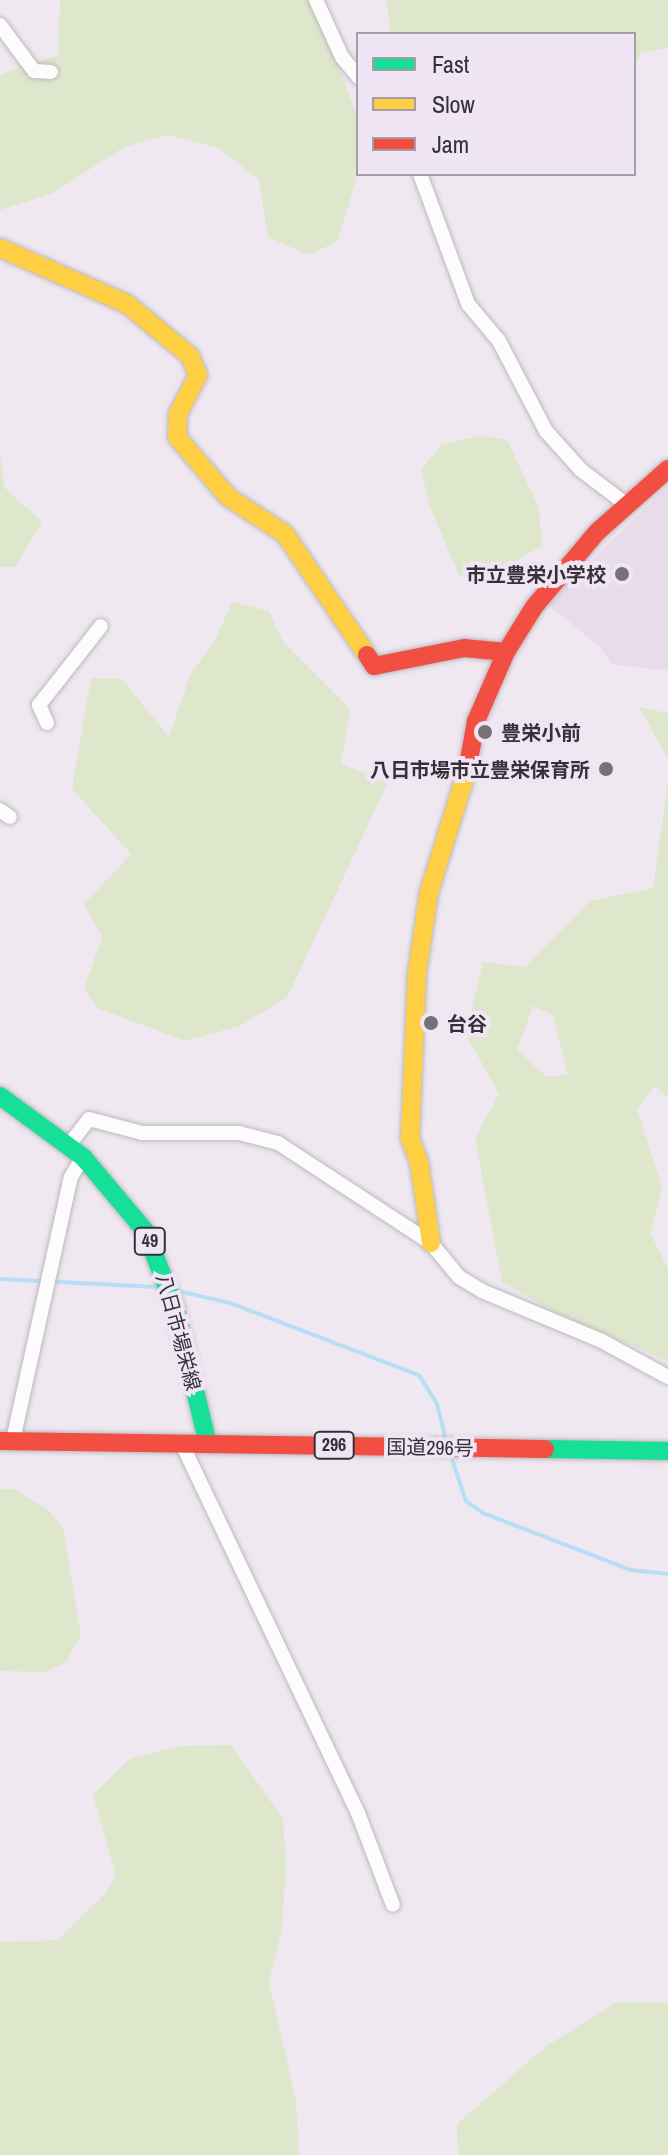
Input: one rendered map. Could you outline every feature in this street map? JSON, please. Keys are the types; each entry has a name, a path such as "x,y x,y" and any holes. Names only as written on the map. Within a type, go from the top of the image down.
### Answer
{"main road":[{"path":"0,248 127,304 190,356 198,375 178,414 177,437 228,497 285,534 374,666 464,648 506,652"},
{"path":"431,1243 419,1162 410,1138 417,973 429,892 456,813 484,696 506,652 577,552 668,469"},
{"name":"八日市場栄線","path":"0,1096 76,1151 145,1231 161,1265 208,1444"},
{"name":"国道296号","path":"6,1441 668,1451"}],"street":[{"path":"316,0 342,57 356,74"},
{"path":"0,25 34,71 51,72"},
{"path":"421,176 468,304 523,380 546,431 581,470 627,505"},
{"path":"47,723 39,705 101,626"},
{"path":"6,1441 76,1151 89,1119 142,1133 263,1137 431,1243 459,1277 482,1291 600,1340 668,1377"},
{"path":"181,1442 358,1813 393,1905"}],"shaded area":[{"name":"市立豊栄小学校","path":"668,486 668,671 611,664 600,647 547,604"}],"green space":[{"path":"60,0 308,0 331,44 356,113 357,176 337,242 308,255 268,237 259,180 218,148 167,135 124,147 53,193 0,210 0,75 58,55"},
{"path":"386,0 668,0 668,48 641,53 636,63 636,32 391,32"},
{"path":"483,435 507,440 539,508 542,546 485,578 459,575 430,507 421,470 441,445"},
{"path":"0,454 5,488 42,522 15,567 0,567"},
{"path":"232,602 269,611 283,642 350,709 341,764 388,782 287,998 239,1026 186,1041 97,1008 84,989 102,937 84,904 131,854 72,789 91,678 122,679 169,737 191,673 214,642"},
{"path":"639,707 668,713 668,759"},
{"path":"668,782 668,1098 655,1086 637,1109 662,1187 651,1234 668,1269 668,1361 560,1315 502,1282 475,1138 499,1094 466,1035 483,962 525,967 590,901 653,888","holes":["533,1006 553,1015 568,1075 546,1076 517,1050"]},
{"path":"0,1489 14,1489 47,1509 63,1528 81,1636 65,1663 45,1672 0,1671"},
{"path":"231,1745 283,1819 286,1866 282,1930 269,1982 296,2101 299,2155 0,2155 0,1942 58,1940 104,1895 116,1876 93,1795 130,1759 180,1746"},
{"path":"617,2002 668,2003 668,2155 458,2155 457,2124 545,2047"}],"waterway":[{"path":"0,1279 157,1287"},
{"path":"178,1291 230,1303 419,1375 437,1404 446,1440"},
{"path":"451,1456 466,1501 483,1513 631,1570 668,1574"}],"traffic: fast":[{"path":"0,1096 83,1157 145,1231 175,1307 208,1444"},
{"path":"545,1449 668,1451"}],"traffic: slow":[{"path":"0,248 127,304 190,356 198,375 178,414 177,437 228,497 285,534 367,655"},
{"path":"431,1243 419,1162 410,1138 417,973 429,892 467,771"}],"traffic: jam":[{"path":"467,771 476,721 506,652 534,607 597,532 668,469"},
{"path":"367,655 374,666 464,648 506,652"},
{"path":"0,1441 545,1449"}],"place":[{"name":"市立豊栄小学校","path":"622,574"},
{"name":"豊栄小前","path":"485,732"},
{"name":"八日市場市立豊栄保育所","path":"606,769"},
{"name":"台谷","path":"431,1023"}]}
